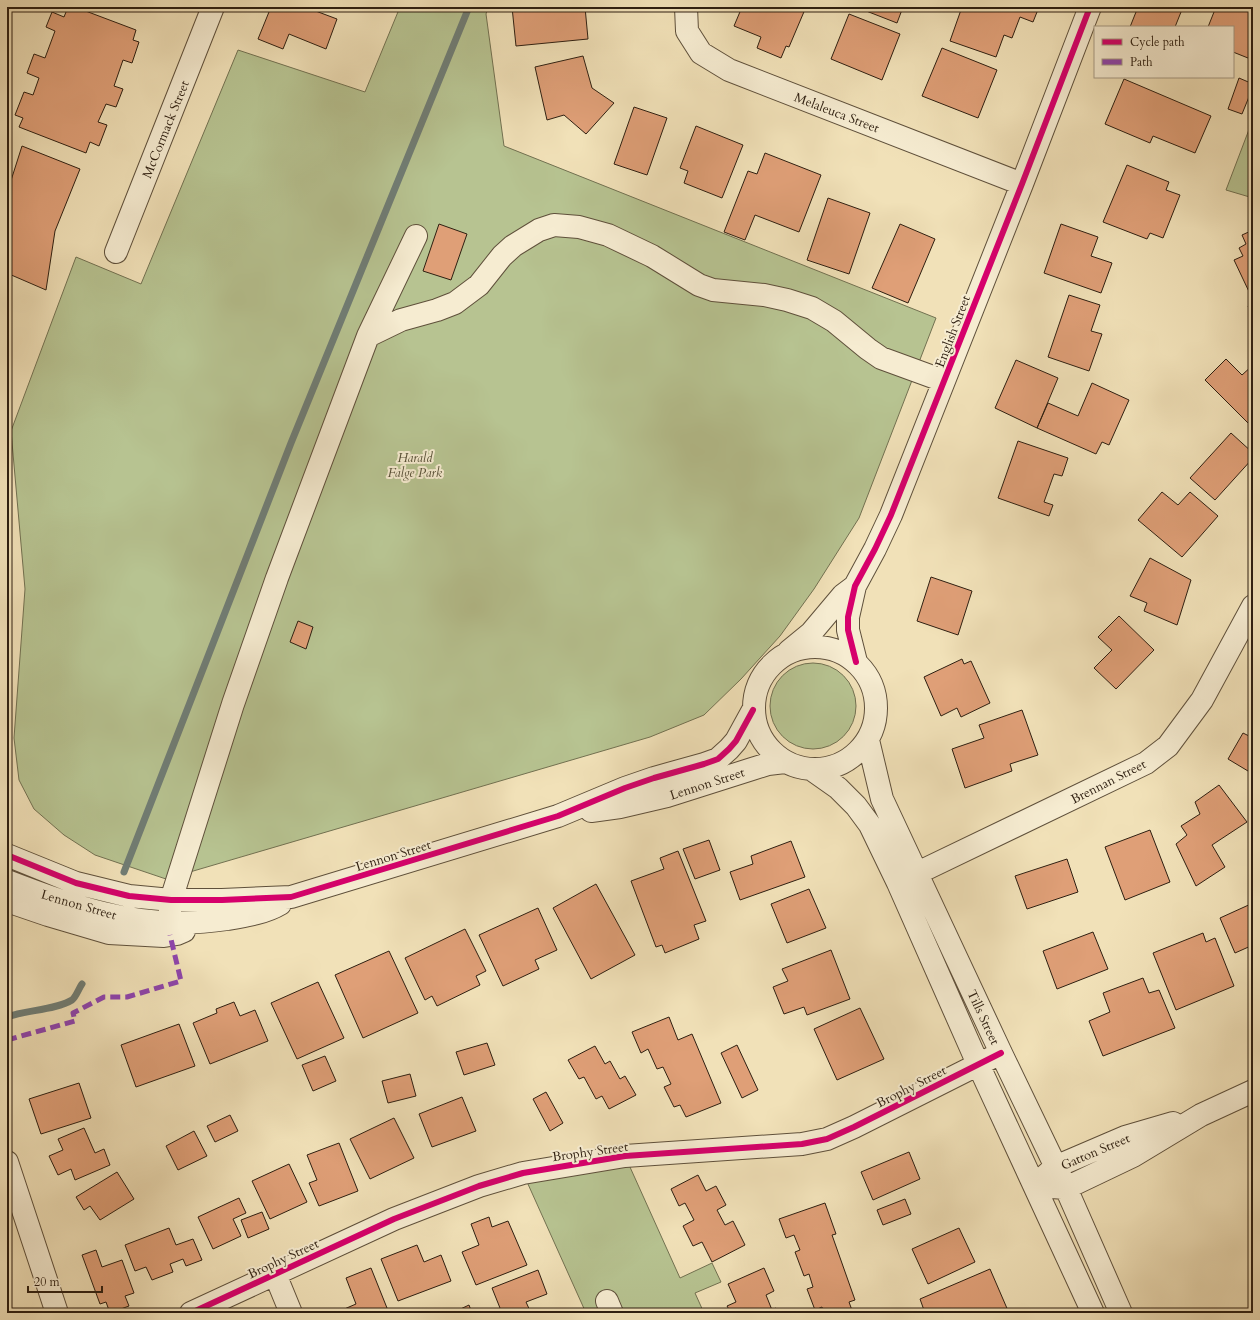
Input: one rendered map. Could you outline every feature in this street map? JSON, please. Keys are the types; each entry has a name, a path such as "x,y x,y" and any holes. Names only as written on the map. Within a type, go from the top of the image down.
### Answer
{"street":[{"name":"McCormack Street","path":"116,252 213,7"},
{"name":"Melaleuca Street","path":"686,7 687,31 701,53 729,70 1022,184"},
{"name":"English Street","path":"856,662 848,630 848,617 854,586 876,548 891,515 1022,184 1090,7"},
{"path":"368,336 401,320 437,310 455,303 479,285 502,256 513,246 539,230 554,225 572,227 608,235 652,256 699,285 713,290 764,295 812,308 834,322 881,358 944,381"},
{"path":"169,922 171,900 233,704 277,578 368,336 416,236"},
{"name":"English Street","path":"787,653 811,633 843,595 854,586"},
{"name":"Brennan Street","path":"907,878 1146,763 1168,746 1202,700 1253,606"},
{"path":"804,647 823,647 840,652 856,662 867,675 874,690 877,707 874,724 868,740 857,753 843,763 828,768 811,770 797,767 785,762 772,752 762,740 756,726 753,710 754,696 758,682 775,660 787,653 804,647"},
{"name":"Lennon Street","path":"15,858 76,883 129,896 171,900 222,900 291,897 558,816 632,786 674,771 704,764 718,758 729,749 736,741 753,710"},
{"name":"Tills Street","path":"868,740 882,799 907,878 978,1064 1093,1313"},
{"name":"Lennon Street","path":"558,816 620,807 667,796 763,766 785,762"},
{"name":"Tills Street","path":"811,770 838,788 856,806 907,878 1001,1053 1066,1188 1121,1313"},
{"path":"7,840 15,858"},
{"name":"Lennon Street","path":"7,881 57,900 103,914 147,921 212,921 244,916 277,906 291,897"},
{"path":"7,901 90,928 122,934 164,936 177,934 212,921"},
{"name":"Brophy Street","path":"191,1313 394,1219 479,1186 523,1173 624,1156 802,1144 827,1139 861,1124 1001,1053"},
{"name":"Gatton Street","path":"1034,1186 1066,1188 1133,1156 1201,1115 1253,1091"},
{"name":"Gatton Street","path":"1034,1186 1055,1167 1124,1137 1201,1115"},
{"path":"7,1162 58,1313"},
{"path":"275,1274 291,1313"}],"green space":[{"name":"Harald Falge Park","path":"400,7 488,7 486,14 504,146 936,318 859,518 814,589 780,636 741,679 704,715 650,737 166,879 95,855 64,835 34,809 19,780 14,738 25,589 11,431 76,257 141,284 238,50 365,92"},
{"path":"1253,119 1253,198 1226,190"},
{"path":"813,663 829,667 843,676 852,690 856,706 852,722 843,736 829,745 813,749 797,745 783,736 774,722 770,706 774,690 783,676 797,667"},
{"path":"625,1156 680,1278 712,1263 721,1282 695,1293 704,1313 586,1313 523,1173"}],"building":[{"path":"68,7 75,7 136,30 133,40 139,42 132,63 123,60 114,86 123,89 116,107 106,104 98,122 107,125 99,146 90,142 86,153 19,127 23,118 15,115 24,92 33,95 39,78 27,73 34,54 45,58 55,31 46,27 52,12 64,17"},
{"path":"271,7 305,7 337,19 326,49 289,34 283,49 258,39"},
{"path":"512,7 585,7 588,39 516,46"},
{"path":"742,7 806,7 789,47 786,46 781,58 757,48 761,37 734,26"},
{"path":"856,7 903,7 897,23"},
{"path":"962,7 1039,7 1033,22 1020,17 1012,38 1004,35 996,57 950,41"},
{"path":"1138,7 1183,7 1175,26 1130,26"},
{"path":"1216,7 1247,7 1253,9 1253,60 1234,52 1234,26 1208,26"},
{"path":"849,14 900,34 882,80 831,59"},
{"path":"942,48 997,70 978,118 922,96"},
{"path":"583,56 592,88 614,103 586,134 564,115 547,120 535,67"},
{"path":"1239,78 1253,84 1242,114 1228,109"},
{"path":"1124,79 1211,116 1195,153 1153,136 1150,143 1105,124"},
{"path":"634,107 667,118 647,175 614,164"},
{"path":"696,126 743,145 722,198 684,183 688,171 680,168"},
{"path":"22,146 80,169 55,231 46,290 9,274 7,249 7,193"},
{"path":"765,153 821,175 799,232 755,215 745,240 724,232 748,171 757,174"},
{"path":"1127,165 1169,182 1166,190 1180,195 1163,238 1150,233 1147,239 1103,222"},
{"path":"828,198 870,213 849,274 807,260"},
{"path":"439,224 467,234 451,280 423,271"},
{"path":"900,224 935,239 908,303 872,288"},
{"path":"1061,224 1098,237 1091,256 1112,263 1101,293 1044,273"},
{"path":"1253,230 1252,298 1234,260 1243,256 1239,248 1246,244 1242,235"},
{"path":"1069,295 1100,305 1091,331 1102,334 1089,371 1048,357"},
{"path":"1253,304 1253,316 1248,306"},
{"path":"1226,359 1242,375 1253,365 1253,428 1205,380"},
{"path":"1016,360 1058,378 1037,428 995,408"},
{"path":"1092,383 1129,400 1109,445 1102,442 1096,454 1037,428 1048,403 1078,416"},
{"path":"1231,433 1253,453 1253,458 1215,500 1190,478"},
{"path":"1018,441 1068,458 1062,476 1054,474 1044,502 1053,505 1049,516 998,498"},
{"path":"1162,492 1178,505 1190,492 1218,516 1182,557 1138,520"},
{"path":"1150,558 1191,580 1177,625 1144,611 1147,603 1130,596"},
{"path":"931,577 972,591 958,635 917,621"},
{"path":"1119,616 1154,650 1116,689 1094,668 1112,650 1098,637"},
{"path":"298,621 313,627 306,649 290,642"},
{"path":"962,659 964,664 971,661 990,703 961,717 957,708 941,716 924,677"},
{"path":"1022,710 1038,755 1010,764 1012,771 965,788 952,749 984,738 979,725"},
{"path":"1253,730 1253,774 1228,759 1243,733 1249,736"},
{"path":"1219,785 1247,822 1212,845 1225,867 1196,886 1176,844 1187,835 1181,826 1200,814 1195,802"},
{"path":"1150,830 1170,882 1125,900 1105,847"},
{"path":"709,840 720,870 695,879 683,849"},
{"path":"791,841 805,877 740,900 730,872 753,864 751,856"},
{"path":"678,851 706,921 694,925 699,939 665,953 662,945 656,947 631,881 664,869 660,858"},
{"path":"1067,859 1078,892 1027,909 1015,876"},
{"path":"596,884 635,955 591,979 553,908"},
{"path":"809,889 826,928 787,943 771,904"},
{"path":"1253,903 1253,945 1235,953 1220,918"},
{"path":"538,908 557,950 535,960 539,969 503,986 479,935"},
{"path":"465,929 486,971 476,976 480,985 437,1006 432,996 425,1000 405,958"},
{"path":"1093,932 1108,969 1057,989 1043,951"},
{"path":"1203,933 1206,942 1215,938 1234,986 1176,1010 1153,953"},
{"path":"831,950 850,999 807,1015 804,1007 784,1014 773,987 788,981 782,969"},
{"path":"389,951 418,1013 363,1038 335,975"},
{"path":"1143,978 1149,993 1159,990 1175,1028 1103,1056 1089,1021 1110,1012 1103,993"},
{"path":"318,982 344,1038 297,1059 271,1003"},
{"path":"234,1002 240,1016 255,1010 268,1041 210,1064 193,1023 217,1013 216,1009"},
{"path":"860,1008 884,1059 837,1080 814,1029"},
{"path":"669,1017 678,1040 692,1034 721,1103 686,1117 680,1105 674,1107 664,1087 671,1084 663,1067 657,1069 648,1049 641,1053 632,1032"},
{"path":"179,1024 195,1066 136,1087 121,1045"},
{"path":"487,1043 495,1065 464,1075 456,1052"},
{"path":"737,1045 758,1090 742,1098 721,1053"},
{"path":"595,1046 605,1064 610,1061 620,1079 625,1076 636,1095 609,1109 602,1096 596,1099 584,1077 579,1079 568,1060"},
{"path":"325,1056 336,1081 313,1091 302,1065"},
{"path":"410,1074 416,1096 388,1103 382,1081"},
{"path":"79,1083 91,1118 41,1134 29,1099"},
{"path":"546,1092 563,1123 550,1131 533,1099"},
{"path":"462,1097 476,1131 432,1147 419,1114"},
{"path":"230,1115 238,1131 215,1142 207,1126"},
{"path":"394,1118 414,1158 370,1179 350,1139"},
{"path":"84,1128 95,1153 104,1149 110,1165 75,1180 71,1169 58,1175 49,1156 63,1150 58,1139"},
{"path":"194,1131 207,1156 178,1170 166,1146"},
{"path":"339,1143 358,1191 319,1206 309,1183 317,1180 307,1155"},
{"path":"909,1152 920,1179 873,1200 861,1172"},
{"path":"289,1164 307,1202 270,1219 252,1181"},
{"path":"117,1172 134,1199 100,1220 90,1206 84,1210 76,1197"},
{"path":"698,1175 706,1191 716,1186 726,1205 717,1210 725,1225 733,1221 745,1245 712,1262 702,1242 693,1246 683,1226 694,1220 685,1203 679,1206 671,1189"},
{"path":"239,1198 246,1213 233,1219 241,1236 213,1249 198,1217"},
{"path":"905,1199 911,1214 883,1225 877,1210"},
{"path":"825,1203 836,1234 832,1235 855,1300 849,1302 853,1313 824,1313 822,1307 815,1310 807,1289 813,1287 809,1274 804,1276 795,1252 800,1250 794,1235 786,1238 779,1219"},
{"path":"262,1212 269,1229 248,1238 241,1220"},
{"path":"489,1217 492,1227 508,1221 527,1265 476,1285 462,1252 479,1245 471,1224"},
{"path":"169,1228 176,1245 193,1239 202,1260 186,1266 183,1259 170,1264 173,1272 152,1280 146,1267 135,1271 125,1245"},
{"path":"959,1228 975,1262 928,1284 912,1249"},
{"path":"417,1245 424,1262 441,1255 451,1281 398,1301 381,1259"},
{"path":"96,1250 102,1267 122,1260 134,1293 125,1296 129,1306 110,1313 106,1302 100,1304 82,1255"},
{"path":"371,1268 389,1313 335,1313 356,1304 346,1278"},
{"path":"764,1268 774,1291 766,1295 772,1310 776,1308 778,1313 731,1313 727,1306 736,1302 728,1284"},
{"path":"990,1269 1009,1313 925,1313 920,1299"},
{"path":"538,1270 547,1294 526,1302 531,1313 502,1313 492,1288"},
{"path":"469,1305 472,1313 452,1313"}],"waterway":[{"path":"124,872 291,443 469,7"},
{"path":"7,1017 58,1006 72,1000 82,984"}],"marked path":[{"path":"7,1040 75,1021 73,1013 104,997 127,997 181,981 170,935"}],"cycle path":[{"path":"856,662 848,630 848,617 855,586 891,515 1022,184 1090,7"},
{"path":"7,855 76,883 129,896 171,900 222,900 291,897 558,816 625,788 718,759 736,741 753,710"},
{"path":"191,1313 394,1219 479,1186 523,1173 625,1156 802,1144 827,1139 854,1127 1001,1053"}]}
